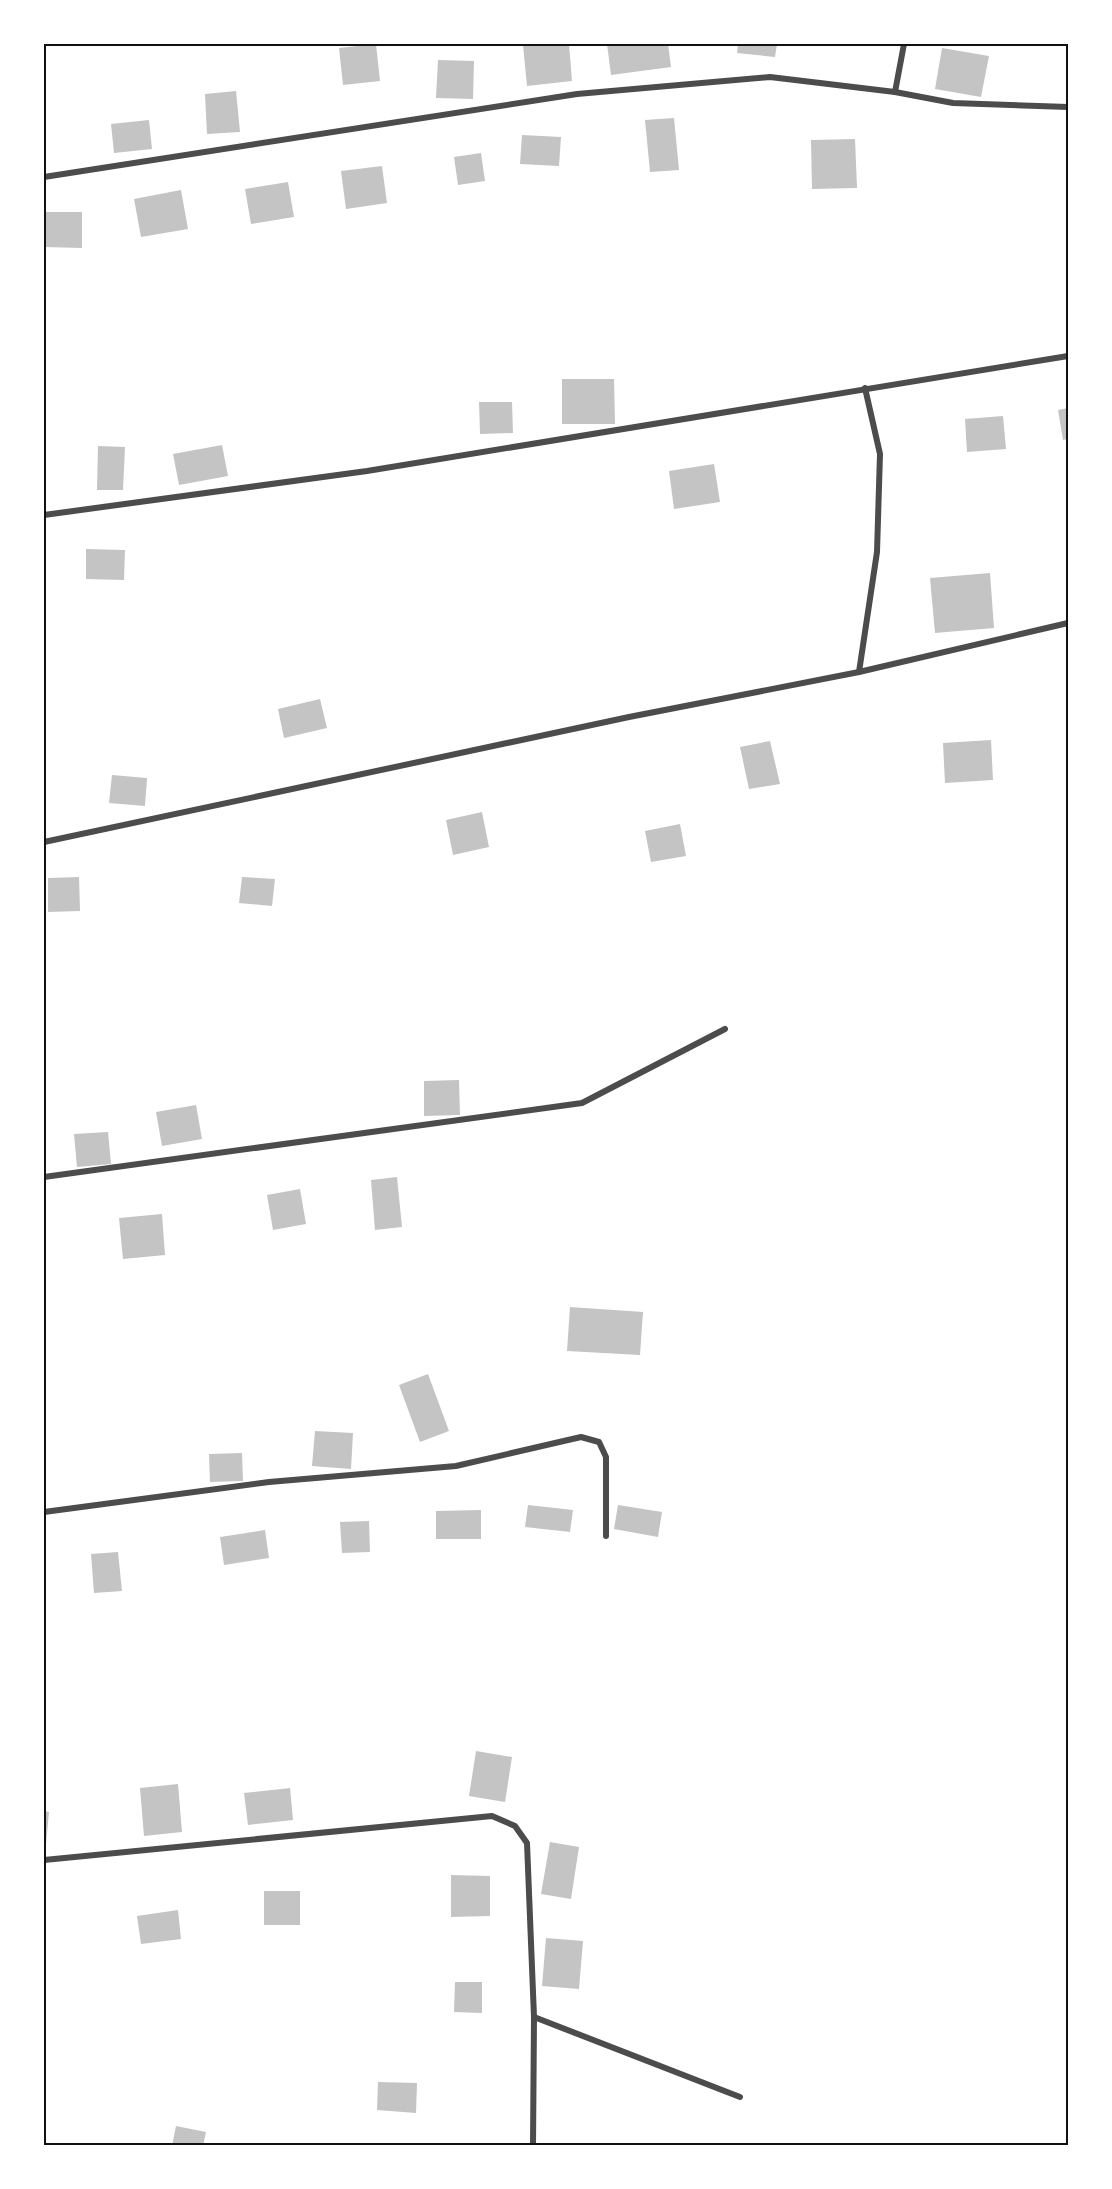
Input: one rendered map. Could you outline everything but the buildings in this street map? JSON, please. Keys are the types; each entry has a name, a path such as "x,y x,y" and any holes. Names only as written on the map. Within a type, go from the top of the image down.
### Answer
{"street":[{"path":"895,92 904,44"},
{"path":"44,177 577,94 770,78 895,92 953,103 1068,107"},
{"path":"44,515 367,471 1068,356"},
{"path":"859,672 877,552 880,454 865,388"},
{"path":"44,842 617,719 859,672 1068,623"},
{"path":"44,1177 582,1103 725,1029"},
{"path":"44,1512 269,1482 456,1466 581,1437 599,1442 606,1457 606,1536"},
{"path":"44,1860 492,1816 515,1826 527,1844 534,2017 533,2145"},
{"path":"534,2017 740,2097"}]}
